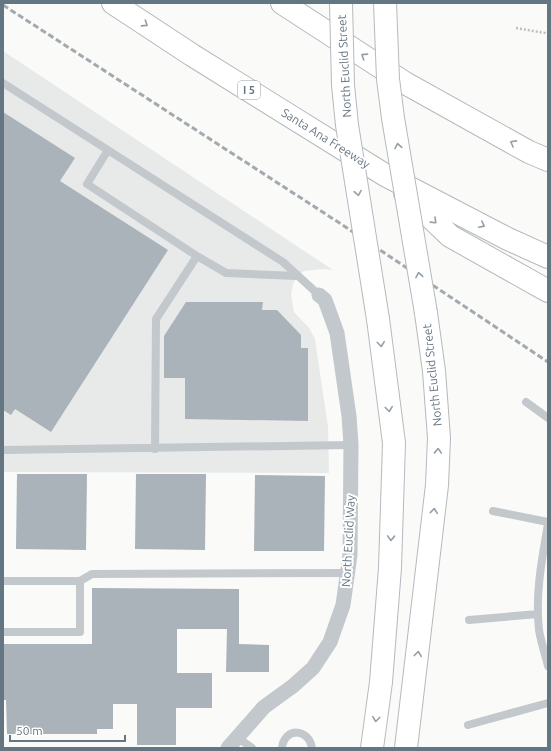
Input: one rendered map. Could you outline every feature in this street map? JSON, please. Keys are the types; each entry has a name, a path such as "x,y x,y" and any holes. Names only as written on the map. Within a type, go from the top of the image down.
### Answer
{"main road":[{"name":"Santa Ana Freeway","path":"113,3 192,55 386,174 508,239 548,257"},
{"path":"282,3 405,83 529,152 548,160"},
{"name":"North Euclid Street","path":"340,3 344,98 378,319 394,443 390,568 381,682 372,748"},
{"name":"North Euclid Street","path":"385,3 388,79 393,118 426,313 434,371 439,438 437,485 406,748"},
{"path":"386,174 450,236 548,290"}],"street":[{"name":"North Euclid Way","path":"233,742 264,707 304,678 313,668 330,642 343,605 348,572 351,517 352,446 337,333 325,300 319,295"}],"lane":[{"path":"3,83 283,262 319,295"},
{"path":"108,150 87,184 197,256 226,273 297,276"},
{"path":"155,448 156,319 197,256"},
{"path":"526,402 548,418"},
{"path":"3,450 352,446"},
{"path":"493,511 548,523 537,596 539,632 548,666"},
{"path":"3,581 80,581 92,574 348,572"},
{"path":"3,632 80,632 80,581"},
{"path":"469,620 538,614"},
{"path":"468,725 548,704"},
{"path":"282,748 282,743 289,734 297,733 302,734 309,739 312,748"},
{"path":"233,742 252,748"}],"path":[{"path":"516,28 545,33 548,35"}],"shaded area":[{"path":"3,51 333,270 324,269 304,271 297,276 293,284 291,295 294,312 309,328 315,339 328,427 329,473 3,472"}],"building":[{"path":"3,112 75,158 60,181 168,250 51,432 15,409 11,415 3,410"},
{"path":"186,302 263,302 262,310 277,310 301,335 301,348 308,348 308,421 185,419 185,378 164,378 164,336"},
{"path":"17,474 87,474 86,550 16,549"},
{"path":"136,474 206,474 205,550 135,549"},
{"path":"255,475 325,476 324,551 254,551"},
{"path":"92,588 239,589 239,644 269,645 269,672 226,672 227,629 177,629 177,673 212,673 212,708 176,708 176,745 137,745 137,704 113,704 113,729 97,729 97,734 7,734 6,700 3,700 3,644 92,644"}],"railway":[{"path":"3,5 338,222 548,362"}]}
